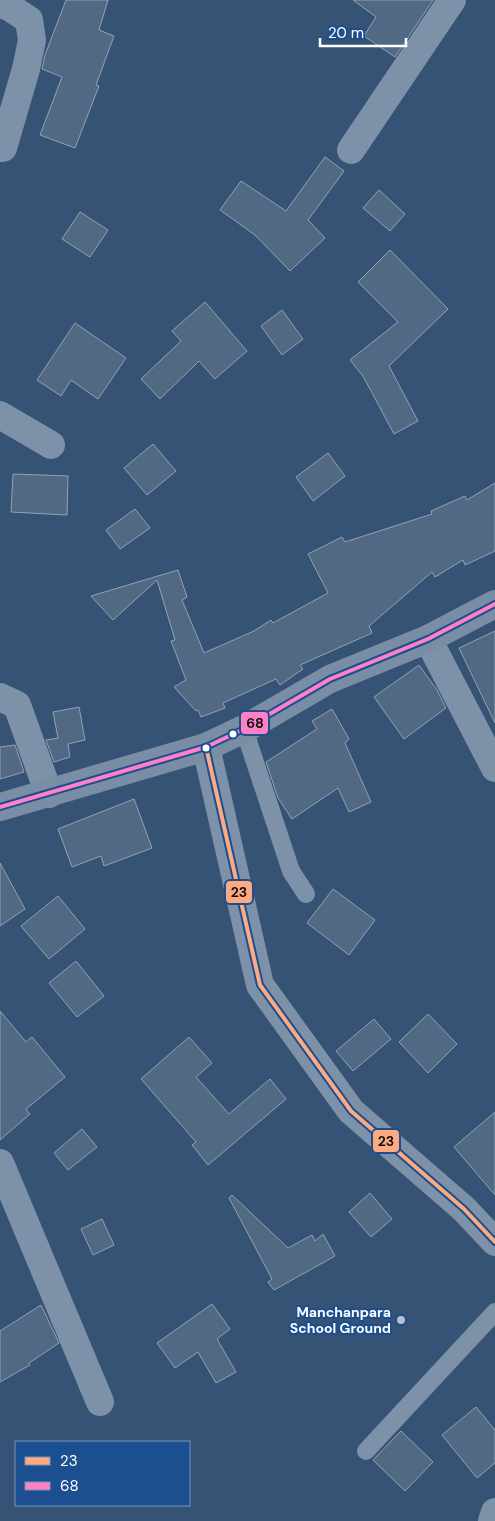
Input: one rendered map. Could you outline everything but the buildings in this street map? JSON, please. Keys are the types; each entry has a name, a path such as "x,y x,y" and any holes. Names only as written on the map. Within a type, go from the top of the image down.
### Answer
{"main road":[{"path":"0,807 206,748 244,729 330,679 428,639 495,604"}],"street":[{"path":"351,150 452,0"},
{"path":"0,3 29,20 32,40 26,70 3,148 0,148"},
{"path":"0,415 51,445"},
{"path":"428,639 495,768"},
{"path":"0,697 17,705 48,794"},
{"path":"206,748 260,985 351,1111 464,1209 495,1242"},
{"path":"0,1163 100,1402"},
{"path":"492,1521 495,1512"}],"lane":[{"path":"244,729 291,871 306,894"},
{"path":"366,1451 495,1312"}],"transit line":[{"name":"68","path":"0,807 206,747 244,729 330,679 428,639 495,604"},
{"name":"23","path":"206,747 260,985 351,1111 464,1209 495,1242"}],"place":[{"name":"Manchanpara School Ground","path":"401,1320"}]}
